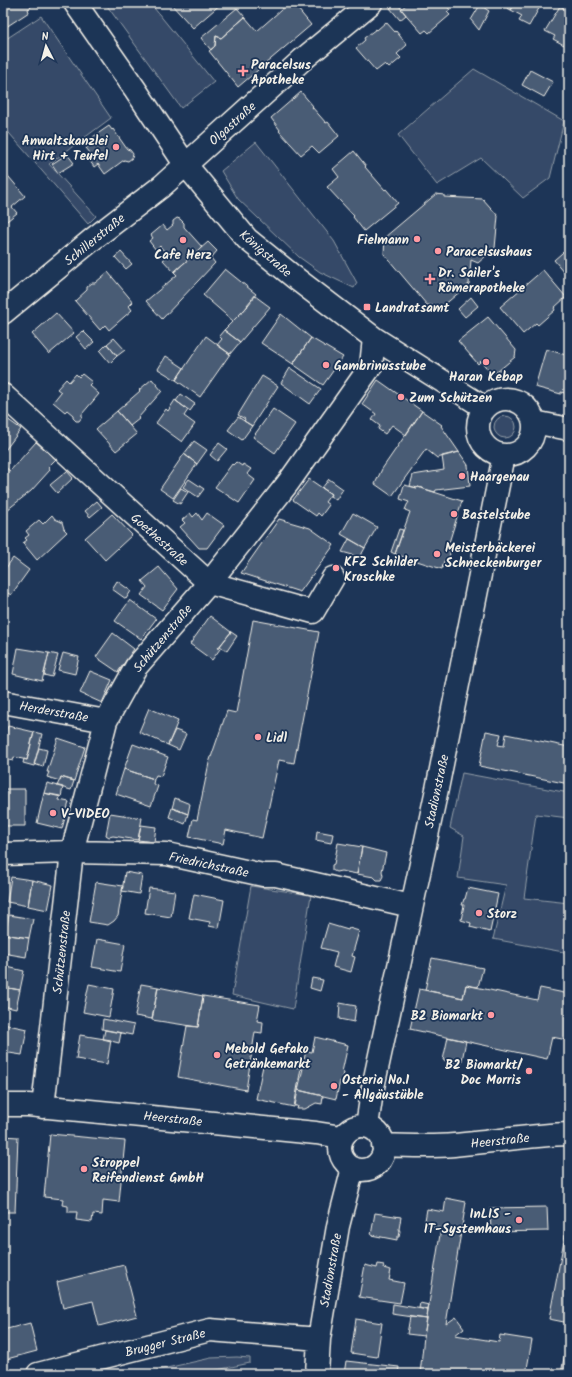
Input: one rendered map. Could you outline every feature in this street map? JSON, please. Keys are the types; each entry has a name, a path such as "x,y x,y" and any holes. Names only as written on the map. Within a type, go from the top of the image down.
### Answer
{"street":[{"name":"Königstraße","path":"75,3 185,164 247,239 374,338 485,408"},
{"name":"Olgastraße","path":"185,164 302,60 371,3"},
{"name":"Schillerstraße","path":"3,313 93,239 162,186 185,164"},
{"name":"Schützenstraße","path":"43,1107 72,852 106,721 136,667 209,583 288,483 371,366 374,338"},
{"name":"Goethestraße","path":"3,396 209,583 312,612 333,578"},
{"path":"510,398 526,406 534,422 533,435 527,446 521,452 512,455 495,453 482,441 478,433 480,415 492,402 500,399 510,398"},
{"path":"534,422 569,429"},
{"name":"Stadionstraße","path":"366,1126 411,906 437,789 504,455"},
{"name":"Herderstraße","path":"3,702 106,721"},
{"name":"Friedrichstraße","path":"3,854 72,852 167,854 263,875 276,875 411,906"},
{"name":"Heerstraße","path":"3,1105 28,1105 300,1131 342,1137"},
{"path":"366,1126 378,1133 384,1145 382,1158 372,1167 359,1170 347,1164 342,1158 340,1144 342,1137 350,1129 366,1126"},
{"name":"Heerstraße","path":"384,1145 453,1145 503,1139 569,1134"},
{"name":"Stadionstraße","path":"316,1374 319,1339 338,1226 353,1168"},
{"name":"Brugger Straße","path":"38,1374 210,1330 319,1339"}],"shaded area":[{"path":"105,3 150,3 214,82 181,108"},
{"path":"41,16 111,118 49,164 96,216 88,224 3,126 3,41"},
{"path":"474,69 564,121 550,178 523,198 481,158 437,185 398,135"},
{"path":"256,142 334,241 357,283 354,288 320,272 299,257 238,199 221,171"},
{"path":"501,416 509,416 516,423 516,431 509,438 501,438 494,431 494,423"},
{"path":"462,773 569,793 569,818 536,814 524,898 569,903 569,953 493,939 506,885 458,878 464,836 450,828"},
{"path":"251,886 311,895 293,1009 232,995"},
{"path":"211,1358 250,1358 250,1363 198,1374 140,1374"}],"building":[{"path":"3,3 28,3 31,7 28,9 29,12 3,29"},
{"path":"170,3 222,3 193,28"},
{"path":"289,3 293,3 311,25 238,87 209,51 215,46 216,36 221,38 245,17 257,31"},
{"path":"397,3 406,15 400,20 390,8"},
{"path":"408,3 445,3 450,10 447,12 450,15 429,33 426,30 422,33 401,9"},
{"path":"498,3 515,3 511,10"},
{"path":"515,3 542,3 529,26 519,21 522,16 511,10"},
{"path":"480,5 489,11 479,30 471,20"},
{"path":"560,6 569,11 569,44 566,42 564,45 553,39 555,36 545,31"},
{"path":"237,8 245,17 221,38 216,36 215,46 211,50 201,38"},
{"path":"386,22 395,32 396,31 407,45 397,54 401,58 389,68 385,64 376,71 356,48 365,40 364,38"},
{"path":"530,70 553,82 544,97 522,85"},
{"path":"301,92 313,106 312,107 326,123 328,122 339,136 319,153 312,146 301,155 279,131 280,130 271,118"},
{"path":"109,126 112,130 113,129 127,149 133,154 132,158 128,161 124,160 105,174 98,164 94,167 88,158 92,155 86,148 96,141 93,137"},
{"path":"354,151 366,166 365,167 398,203 364,231 353,217 354,216 327,187 339,177 333,169"},
{"path":"67,154 74,163 58,173 52,164"},
{"path":"3,170 25,196 12,207 17,213 3,224"},
{"name":"Paracelsushaus","path":"436,194 444,195 444,197 483,199 498,216 495,248 478,263 471,260 469,284 443,306 427,305 384,254 385,237"},
{"path":"177,218 184,223 184,227 202,247 174,272 163,260 168,256 160,246 156,250 149,241 153,238 151,235 163,225 167,230 173,225 173,221"},
{"path":"208,242 217,251 211,258 215,263 162,319 146,301 177,275 174,272"},
{"path":"569,247 569,278 554,260"},
{"path":"121,252 132,264 126,269 115,257"},
{"path":"225,269 256,294 247,305 248,306 233,321 203,295"},
{"path":"543,270 566,297 554,308 555,310 538,325 536,323 523,334 500,307"},
{"path":"108,272 133,302 129,306 132,310 109,330 105,325 100,330 75,301 87,290 87,287 92,283 95,283"},
{"path":"255,296 270,307 240,342 224,330 242,313"},
{"path":"471,297 478,306 465,317 458,309"},
{"path":"56,313 74,333 49,354 32,334"},
{"path":"281,314 311,338 293,364 261,343"},
{"path":"488,317 516,350 515,357 497,372 490,372 481,361 478,364 458,341"},
{"path":"224,330 240,342 230,354 217,345 222,339 219,336"},
{"path":"83,331 94,342 86,349 76,337"},
{"path":"206,336 230,354 200,397 176,380"},
{"path":"114,338 125,350 117,356 107,344"},
{"path":"311,338 343,357 323,385 293,364"},
{"path":"107,344 117,356 110,363 100,351"},
{"path":"546,349 569,356 569,394 561,392 561,394 535,387"},
{"path":"166,356 184,368 176,380 158,369"},
{"path":"290,368 321,389 310,404 281,383"},
{"path":"76,374 79,377 82,374 92,382 89,385 99,394 82,414 79,421 76,421 73,418 73,415 67,410 65,412 53,402 61,392 57,389 66,379 69,382"},
{"path":"262,376 278,386 252,426 238,415"},
{"path":"152,379 162,391 138,418 139,419 130,426 117,411"},
{"path":"378,380 422,411 406,435 392,425 385,434 378,429 380,426 372,420 376,414 362,404"},
{"path":"181,394 195,404 190,411 176,401"},
{"path":"175,400 188,410 184,416 195,424 182,442 156,423 166,409 168,411"},
{"path":"273,409 295,424 275,453 253,437"},
{"path":"117,411 137,434 116,451 96,429"},
{"path":"422,411 442,425 441,426 459,452 437,458 426,449 392,496 375,484 382,469"},
{"path":"3,416 21,429 3,453"},
{"path":"238,417 252,426 242,440 228,430"},
{"path":"194,441 207,450 197,464 184,454"},
{"path":"36,442 56,459 48,467 50,470 31,491 7,510 5,507 3,509 3,469 5,467 10,471"},
{"path":"219,443 227,449 217,461 210,455"},
{"path":"459,452 468,465 470,486 436,490 435,492 410,486 413,475 444,470 442,456"},
{"path":"184,454 197,464 173,498 160,489"},
{"path":"236,462 251,469 247,474 255,480 239,503 215,487 232,464 233,465"},
{"path":"67,471 73,478 57,493 50,485"},
{"path":"189,479 204,489 198,497 183,487"},
{"path":"309,479 331,494 325,502 329,505 321,516 318,513 316,516 293,500"},
{"path":"329,479 343,489 336,500 330,496 331,494 322,488"},
{"path":"404,485 418,487 462,501 447,549 450,550 449,560 444,561 442,569 395,554 410,512 405,510 409,502 400,499"},
{"path":"181,488 188,492 180,504 173,500"},
{"path":"97,501 102,507 90,517 85,511"},
{"path":"190,513 193,517 197,513 202,520 207,513 224,525 207,548 199,548 180,527 185,523 182,520"},
{"path":"353,513 377,527 365,548 341,534"},
{"path":"112,514 132,535 105,560 85,538"},
{"path":"52,515 55,519 62,522 64,529 67,532 37,560 23,543 27,540 25,538 29,535 26,531 39,520 43,524"},
{"path":"279,519 310,528 334,545 300,592 241,573"},
{"path":"399,529 403,530 395,554 391,552"},
{"path":"349,539 365,548 360,557 342,552"},
{"path":"13,558 29,570 11,595 3,590 3,572"},
{"path":"159,567 178,589 162,610 141,595 147,587 142,581"},
{"path":"117,581 131,591 126,599 112,589"},
{"path":"130,600 156,619 141,639 115,621"},
{"path":"210,616 231,632 218,648 220,649 212,660 190,644"},
{"name":"Lidl","path":"253,620 319,632 294,763 279,760 262,838 226,830 223,844 189,837 193,819 197,820 209,763 227,711 236,713"},
{"path":"231,632 237,636 227,651 220,646"},
{"path":"113,633 134,649 118,672 96,657"},
{"path":"18,648 49,653 42,681 13,674"},
{"path":"49,653 58,655 52,677 44,675"},
{"path":"63,653 79,657 75,674 58,670"},
{"path":"90,671 112,680 102,703 80,693"},
{"path":"149,708 178,721 168,745 139,732"},
{"path":"8,726 34,732 27,760 14,757 13,761 3,758 3,738"},
{"path":"175,730 186,734 179,750 168,745"},
{"path":"486,731 501,734 498,745 504,746 506,734 569,747 569,784 479,766"},
{"path":"34,732 42,734 34,766 23,763 24,759 27,760"},
{"path":"58,738 85,747 74,781 61,777 60,781 47,777 49,772 47,772"},
{"path":"133,744 168,757 161,776 156,775 154,779 124,769"},
{"path":"39,748 47,750 43,767 34,764"},
{"path":"124,769 154,779 153,784 158,786 151,806 116,794"},
{"path":"61,777 74,781 71,790 57,786"},
{"path":"47,783 63,787 61,797 44,793"},
{"path":"3,789 25,789 25,826 3,826"},
{"name":"V-VIDEO","path":"44,793 60,796 59,800 69,802 62,829 37,823"},
{"path":"175,798 190,804 188,814 172,808"},
{"path":"172,808 188,814 185,824 169,817"},
{"path":"110,813 142,818 138,840 113,836 109,837 106,835"},
{"path":"141,825 156,827 154,842 138,840"},
{"path":"317,831 333,834 331,843 316,840"},
{"path":"338,843 362,847 357,874 341,871 336,872 332,870"},
{"path":"362,847 386,853 382,871 383,876 381,880 377,880 374,877 357,874"},
{"path":"125,872 142,875 139,894 122,891"},
{"path":"11,877 32,880 28,906 7,902"},
{"path":"32,880 53,885 48,910 28,906"},
{"path":"96,882 123,886 118,916 108,925 89,922"},
{"path":"149,888 175,891 171,917 145,913"},
{"name":"Storz","path":"468,888 498,894 490,932 470,927 471,923 461,920 464,905 462,905"},
{"path":"194,894 224,900 219,928 209,926 210,922 189,918"},
{"path":"9,915 33,919 29,938 3,934 3,925 7,925"},
{"path":"328,924 348,930 349,928 359,931 352,956 355,957 351,972 333,967 337,952 321,948"},
{"path":"3,934 29,938 26,957 3,953"},
{"path":"97,939 125,944 120,972 92,967"},
{"path":"432,958 483,968 478,987 466,985 463,998 425,990"},
{"path":"3,966 24,971 20,990 3,987"},
{"path":"312,978 323,980 320,991 310,988"},
{"path":"89,984 114,989 109,1017 83,1012"},
{"path":"141,984 158,987 152,1019 135,1016"},
{"name":"B2 Biomarkt","path":"466,985 537,1000 540,988 569,994 569,1030 567,1040 552,1037 547,1059 410,1029 419,989 463,998"},
{"path":"3,987 20,990 16,1009 3,1006"},
{"path":"158,987 203,996 198,1027 152,1020"},
{"name":"Mebold Gefako Getränkemarkt","path":"203,996 260,1005 257,1021 263,1022 262,1033 255,1032 246,1090 178,1077 187,1026 198,1027"},
{"path":"340,1003 356,1006 354,1022 339,1019"},
{"path":"103,1019 134,1025 132,1035 102,1029"},
{"path":"3,1024 27,1029 22,1055 3,1052"},
{"path":"105,1030 121,1033 119,1043 103,1039"},
{"path":"80,1035 111,1040 107,1064 76,1059"},
{"path":"315,1037 348,1045 342,1072 344,1073 342,1082 340,1081 336,1099 298,1090 306,1051 312,1052"},
{"path":"448,1037 466,1041 461,1065 443,1060"},
{"path":"264,1061 301,1068 294,1107 256,1099"},
{"path":"298,1090 323,1096 322,1104 316,1103 305,1109 297,1109 298,1106 295,1106"},
{"name":"Stroppel Reifendienst GmbH","path":"50,1134 125,1141 119,1202 103,1200 102,1215 93,1214 92,1222 76,1220 77,1212 68,1212 68,1206 62,1205 63,1199 44,1197"},
{"path":"3,1136 18,1137 15,1212 3,1212"},
{"path":"446,1198 466,1202 446,1324 456,1317 464,1328 455,1335 499,1342 500,1335 532,1340 526,1374 420,1374 424,1336 441,1228 424,1226 427,1209 444,1212"},
{"name":"InLIS - IT-Systemhaus","path":"547,1207 548,1231 491,1232 490,1208"},
{"path":"375,1213 401,1217 399,1237 397,1237 397,1240 371,1235"},
{"path":"569,1214 569,1323 549,1319"},
{"path":"378,1264 384,1265 383,1268 391,1270 389,1280 404,1283 400,1303 359,1297 365,1265 377,1268"},
{"path":"124,1265 137,1316 99,1326 93,1301 63,1308 57,1282"},
{"path":"420,1303 429,1305 428,1310 419,1308"},
{"path":"393,1304 428,1310 427,1319 392,1314"},
{"path":"410,1317 427,1319 424,1336 407,1334"},
{"path":"356,1319 382,1323 377,1357 351,1353"},
{"path":"30,1323 37,1351 3,1360 3,1330"},
{"path":"569,1330 569,1374 561,1374"},
{"path":"346,1361 399,1367 398,1374 344,1374"}],"place":[{"name":"Paracelsus Apotheke","path":"243,71"},
{"name":"Anwaltskanzlei Hirt + Teufel","path":"116,147"},
{"name":"Fielmann","path":"417,239"},
{"name":"Cafe Herz","path":"183,240"},
{"name":"Paracelsushaus","path":"438,251"},
{"name":"Dr. Sailer's Römerapotheke","path":"430,279"},
{"name":"Landratsamt","path":"367,307"},
{"name":"Haran Kebap","path":"486,362"},
{"name":"Gambrinusstube","path":"326,365"},
{"name":"Zum Schützen","path":"401,397"},
{"name":"Haargenau","path":"462,476"},
{"name":"Bastelstube","path":"454,514"},
{"name":"Meisterbäckerei Schneckenburger","path":"437,554"},
{"name":"KFZ Schilder Kroschke","path":"336,568"},
{"name":"Lidl","path":"258,737"},
{"name":"V-VIDEO","path":"53,813"},
{"name":"Storz","path":"479,913"},
{"name":"B2 Biomarkt","path":"491,1015"},
{"name":"Mebold Gefako Getränkemarkt","path":"217,1055"},
{"name":"B2 Biomarkt/ Doc Morris","path":"529,1071"},
{"name":"Osteria No.1 - Allgäustüble","path":"334,1086"},
{"name":"Stroppel Reifendienst GmbH","path":"84,1169"},
{"name":"InLIS - IT-Systemhaus","path":"519,1220"}]}
